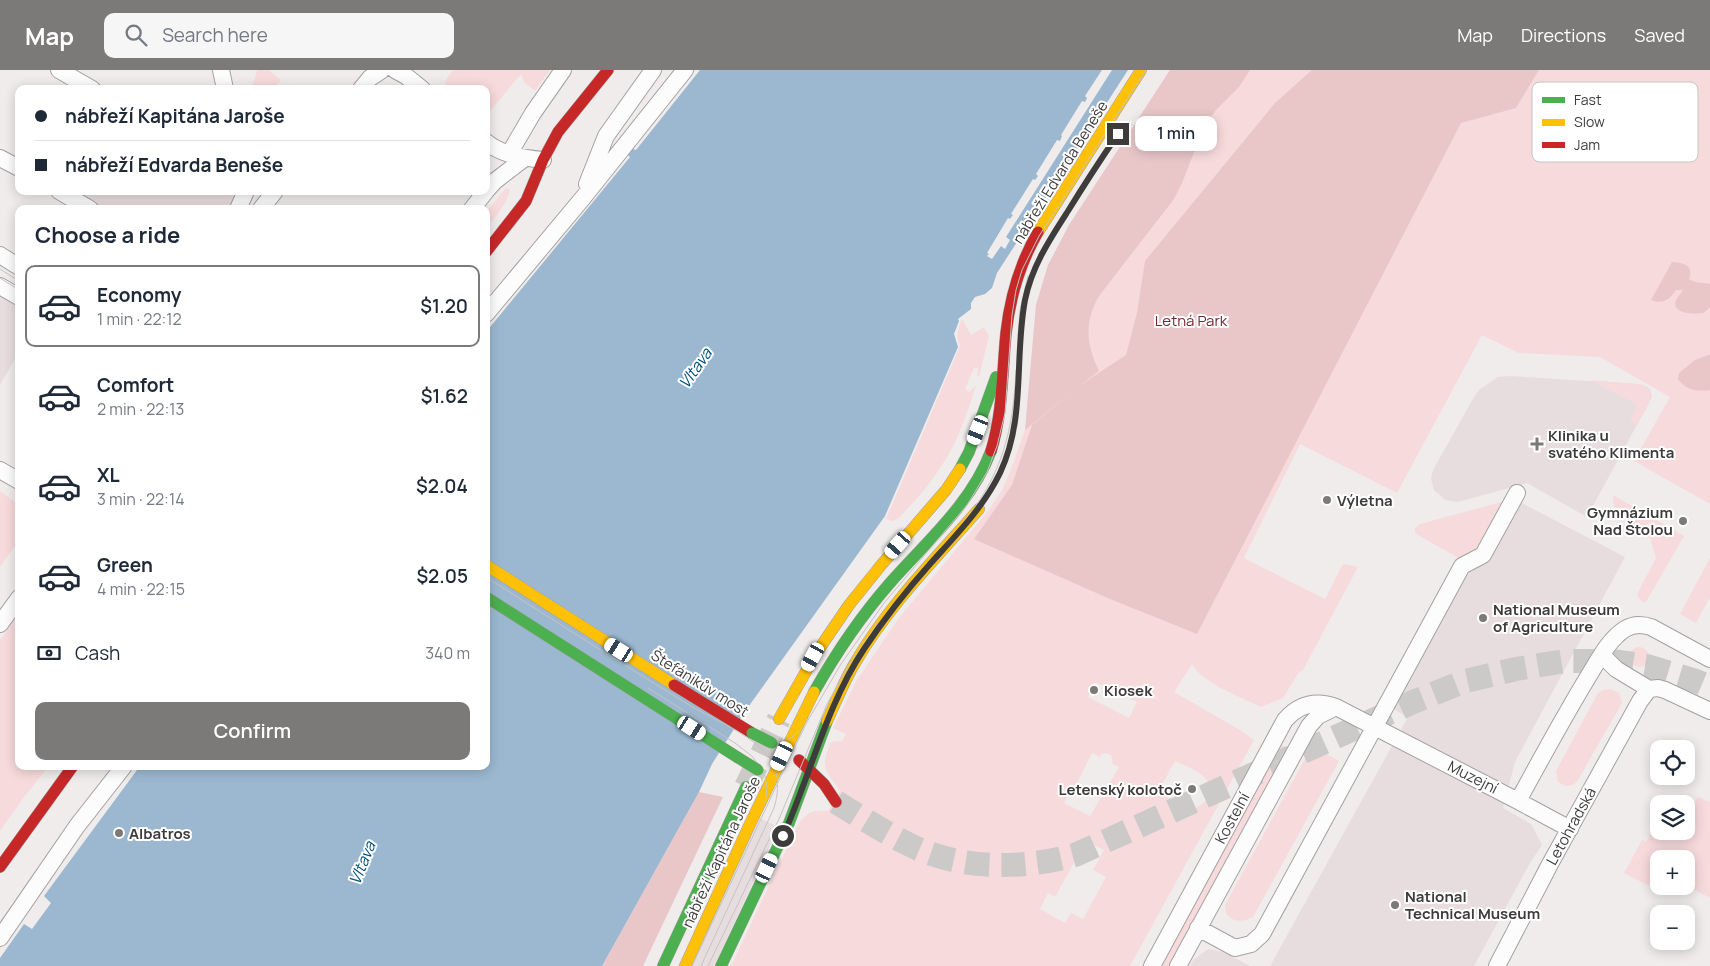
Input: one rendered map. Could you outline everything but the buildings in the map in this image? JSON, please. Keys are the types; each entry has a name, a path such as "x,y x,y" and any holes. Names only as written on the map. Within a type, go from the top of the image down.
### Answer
{"main road":[{"path":"490,247 526,201 543,160 558,132 608,70"},
{"name":"nábřeží Edvarda Beneše","path":"785,751 829,667 857,624 895,576 968,498 974,488 993,447 1001,418 1009,315 1018,273 1029,247 1142,70"},
{"path":"779,719 813,657 860,590 958,474 969,452 1005,352"},
{"path":"721,966 789,823 792,789 809,770 823,730 858,658 905,594 984,501"},
{"name":"Štefánikův most","path":"490,568 685,692 785,751"},
{"path":"490,600 772,779 817,798 836,802 824,784 796,758 785,751"},
{"name":"nábřeží Kapitána Jaroše","path":"685,966 785,751"},
{"path":"0,867 70,770"},
{"path":"663,966 746,787"}],"street":[{"path":"59,70 85,85"},
{"path":"221,70 223,85"},
{"path":"395,70 417,85"},
{"path":"509,154 563,70"},
{"path":"582,199 606,136 653,70"},
{"path":"490,309 582,199 685,70"},
{"path":"490,144 509,154 543,160"},
{"path":"0,158 15,166"},
{"path":"525,158 533,186"},
{"path":"490,186 525,158"},
{"path":"69,195 84,201"},
{"path":"264,205 272,195"},
{"path":"475,205 483,195"},
{"path":"0,255 15,264"},
{"path":"0,286 15,295"},
{"path":"0,470 15,479"},
{"path":"1198,928 1235,948 1251,944 1262,934 1462,566 1483,555 1518,493"},
{"path":"0,624 15,603"},
{"path":"1518,801 1569,709 1602,655 1624,630 1640,625 1651,627 1710,659"},
{"path":"1602,655 1616,669 1649,689 1658,688 1665,690 1710,711"},
{"name":"Letohradská","path":"1497,966 1640,701 1649,689"},
{"name":"Kostelní","path":"1152,966 1285,720 1297,709 1305,705 1320,703 1336,707 1375,727"},
{"name":"Kostelní","path":"1178,966 1309,726 1318,716 1336,707"},
{"name":"Muzejní","path":"1375,727 1570,829"},
{"path":"0,938 77,826 121,770"}],"shaded area":[{"path":"75,195 243,195 239,205 78,205"},
{"path":"0,289 15,298 15,359 0,385"},
{"name":"Klinika u svatého Klimenta","path":"1510,376 1638,384 1650,389 1652,397 1587,517 1527,483 1458,502 1445,500 1434,490 1431,479 1433,470 1474,397 1479,390 1498,377"},
{"path":"1518,501 1625,557 1515,762 1503,808 1531,824 1542,845 1530,863 1474,966 1270,966 1408,717 1391,708 1466,571"},
{"path":"757,817 779,827 714,966 688,966"},
{"path":"1208,949 1223,952 1250,966 1190,966 1193,960"}],"green space":[{"path":"257,70 269,70 281,80 277,85 253,85"},
{"path":"453,70 550,70 535,91 524,82 521,74 490,111 490,85 446,85 445,81"},
{"path":"1170,70 1535,70 1516,108 1539,70 1710,70 1710,504 1634,461 1670,397 1600,357 1519,353 1482,335 1397,493 1300,444 1244,558 1325,599 1343,564 1358,567 1303,670 1299,672 1283,698 1261,707 1213,683 1197,671 1192,664 1174,692 1254,740 1130,966 731,966 799,823 812,812 828,811 840,791 828,773 825,757 831,742 842,741 846,734 833,728 857,680 898,619 989,510 1002,490 1025,430 1036,305 1048,265 1069,225","holes":["1095,682 1137,702 1129,718 1088,697","1092,753 1100,757 1101,754 1106,753 1111,755 1113,761 1111,763 1119,767 1090,816 1064,803 1069,794 1071,795","1175,761 1202,775 1212,790 1204,803 1191,810 1159,790","1086,841 1104,850 1093,870 1106,877 1083,919 1071,913 1065,923 1040,909 1048,893 1055,897"]},
{"path":"1170,70 1250,70 1239,87 1216,110 1204,127 1174,199 1099,296 1091,315 1088,333 1091,352 1099,371 1025,430 1036,305 1048,265 1069,225"},
{"name":"Letná Park","path":"1312,70 1539,70 1516,108 1461,123 1197,634 1110,599 974,539 1012,485 1032,425 1079,386 1126,355 1137,313 1145,261 1275,103"},
{"path":"506,188 510,190 501,210 490,223 490,207"},
{"path":"1672,262 1687,266 1690,271 1689,279 1692,281 1710,284 1710,307 1704,313 1695,314 1680,311 1677,308 1675,305 1676,300 1683,290 1676,290 1669,298 1663,301 1651,300"},
{"path":"962,319 971,335 984,327 989,336 979,377 977,375 978,368 974,368 965,389 969,392 976,385 964,421 948,455 926,488 899,518 893,521 886,519 960,346 957,336"},
{"path":"1710,355 1710,390 1700,391 1684,386 1678,379 1679,373 1695,360"},
{"path":"1591,380 1638,384 1645,387 1651,396 1650,402 1637,425 1630,422 1638,405"},
{"path":"0,491 15,502 15,546 0,567"},
{"path":"1613,495 1684,536 1646,602 1643,602 1637,594 1656,558 1650,538 1631,526 1620,516 1616,510"},
{"path":"1509,500 1482,550 1460,559 1415,532 1415,528 1420,524"},
{"path":"1710,558 1710,597 1696,623 1680,614"},
{"path":"15,619 15,770 46,770 0,831 0,640"},
{"path":"1639,647 1646,650 1649,657 1646,664 1639,667 1632,664 1629,657 1632,650"},
{"path":"1611,689 1619,693 1622,703 1578,780 1573,785 1566,786 1558,782 1556,771 1598,693"},
{"path":"1282,745 1288,749 1173,966 1157,966 1276,748"},
{"path":"1312,746 1339,761 1253,917 1242,921 1231,919 1226,913 1225,905"},
{"path":"699,792 723,797 643,966 602,966"},
{"path":"1698,797 1710,802 1710,898 1695,890 1695,850 1650,850 1649,886 1624,873 1642,840 1646,842 1650,835 1650,840 1695,840 1695,802"}],"water":[{"name":"Vltava","path":"700,70 1128,70 997,273 992,288 985,294 975,297 971,303 971,309 958,319 954,334 958,347 885,516 746,710 712,764 699,792 602,966 0,966 0,958 24,924 32,929 51,903 44,896 137,770 490,770 490,327 630,157 628,155 633,149 636,150"}],"pier":[{"path":"1102,70 1112,70 1006,237 1010,240 1005,249 1001,246 992,259 987,256 1008,218 1010,219 1013,215 1011,214 1033,179 1035,180 1038,176 1036,174 1057,140 1060,141 1061,135 1082,101 1085,102 1087,98 1085,96"}],"tunnel":[{"path":"836,802 879,828 926,852 967,863 989,865 1033,863 1075,855 1413,702 1465,681 1516,669 1565,661 1613,661 1647,666 1710,687"},
{"path":"746,787 779,719"}],"tram line":[{"path":"692,966 807,722 841,664 884,603 967,505 987,472 997,446 1005,413 1012,315 1016,290 1022,270 1039,236 1146,70"},
{"path":"0,269 15,278"},
{"path":"1018,336 1020,310 1028,276"},
{"path":"0,278 15,287"},
{"path":"961,525 986,489 1003,453 1012,414 1016,370"},
{"path":"490,580 686,703 753,741 773,763 778,782 774,808 701,966"},
{"path":"708,966 779,819 827,704 849,665 878,622"},
{"path":"648,688 735,743 753,757 765,776 767,788 765,803"},
{"path":"752,740 766,743 779,742 792,737 802,728"}],"traffic: fast":[{"path":"960,469 969,452 996,377"},
{"path":"814,692 840,649 869,608 960,505 972,488 991,451"},
{"path":"490,600 737,757"},
{"path":"721,966 789,823 827,721"},
{"path":"752,733 772,743"},
{"path":"737,757 758,770"},
{"path":"663,966 746,787"}],"traffic: slow":[{"path":"1038,232 1141,70"},
{"path":"779,719 817,652 849,605 946,490 960,469"},
{"path":"827,721 851,670 882,622 913,583 979,509"},
{"path":"490,568 674,685"},
{"path":"685,966 749,826 814,692"}],"traffic: jam":[{"path":"490,247 526,201 543,160 558,132 608,70"},
{"path":"991,451 1000,407 1010,306 1021,268 1038,232"},
{"path":"674,685 752,733"},
{"path":"799,760 824,784 836,802"},
{"path":"0,867 70,770"}],"place":[{"name":"Klinika u svatého Klimenta","path":"1537,444"},
{"name":"Výletna","path":"1327,500"},
{"name":"Gymnázium Nad Štolou","path":"1683,521"},
{"name":"National Museum of Agriculture","path":"1483,618"},
{"name":"Kiosek","path":"1094,690"},
{"name":"Letenský kolotoč","path":"1192,789"},
{"name":"Albatros","path":"119,833"},
{"name":"National Technical Museum","path":"1395,905"}],"route":[{"path":"783,836 825,725 854,664 905,594 976,512 1000,472 1008,455 1013,436 1018,403 1025,301 1032,274 1047,244 1118,134"}]}
